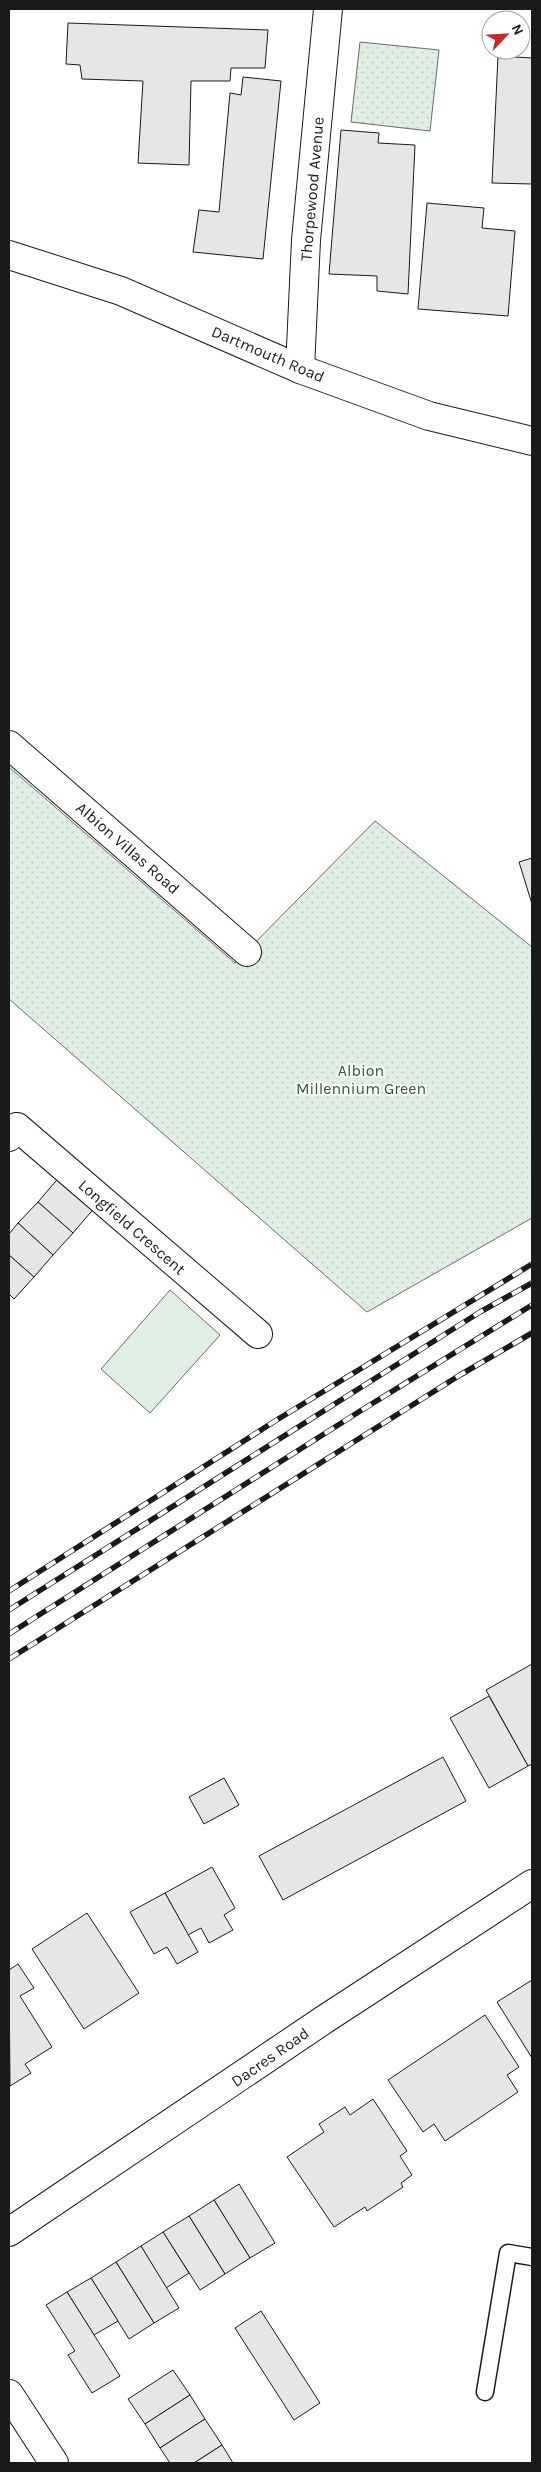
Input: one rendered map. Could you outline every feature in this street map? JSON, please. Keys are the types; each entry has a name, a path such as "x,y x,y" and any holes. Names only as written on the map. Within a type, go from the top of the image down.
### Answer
{"street":[{"name":"Thorpewood Avenue","path":"300,369 306,240 328,9"},
{"name":"Dartmouth Road","path":"9,255 120,291 300,369 430,416 532,441"},
{"name":"Albion Villas Road","path":"9,745 246,952"},
{"name":"Longfield Crescent","path":"9,1137 18,1128 258,1334"},
{"name":"Dacres Road","path":"9,2232 325,2019 532,1884"},
{"path":"9,2394 54,2463"}],"lane":[{"path":"485,2392 508,2253 532,2257"}],"green space":[{"path":"360,42 439,50 430,131 351,122"},
{"name":"Albion Millennium Green","path":"9,767 235,963 375,821 532,947 532,1218 367,1312 9,999"},
{"path":"170,1290 220,1335 150,1413 101,1369"}],"building":[{"path":"68,23 268,30 265,68 231,68 230,81 191,81 189,165 138,163 143,81 82,79 80,65 66,64"},
{"path":"532,58 532,184 492,183 498,60 531,60"},
{"path":"243,77 281,81 263,259 193,252 199,210 219,212 230,93 241,95"},
{"path":"341,130 379,133 378,143 415,145 408,294 377,291 377,276 329,274"},
{"path":"427,203 484,208 482,228 515,231 508,316 418,309"},
{"path":"532,858 532,904 519,862"},
{"path":"61,1175 96,1206 73,1233 38,1202"},
{"path":"38,1202 73,1233 53,1255 18,1223"},
{"path":"18,1223 53,1255 34,1277 9,1255 9,1234"},
{"path":"9,1255 34,1277 14,1299 9,1294"},
{"path":"532,1664 532,1764 528,1766 486,1690"},
{"path":"489,1696 528,1766 489,1788 450,1718"},
{"path":"443,1757 466,1801 283,1900 259,1856"},
{"path":"224,1778 239,1805 204,1824 189,1797"},
{"path":"212,1867 235,1908 224,1915 233,1930 209,1943 201,1928 188,1935 165,1893"},
{"path":"165,1893 198,1952 177,1964 167,1947 154,1954 130,1912"},
{"path":"87,1913 139,1993 84,2029 32,1949"},
{"path":"18,1964 34,1988 20,1996 52,2047 25,2064 31,2073 10,2086 9,1970"},
{"path":"532,1980 532,2058 497,2002"},
{"path":"485,2015 519,2067 507,2075 518,2092 445,2141 434,2124 423,2132 388,2080"},
{"path":"373,2099 407,2151 400,2156 412,2175 401,2183 403,2187 367,2211 365,2207 334,2227 287,2157 324,2132 319,2124 345,2107 350,2115"},
{"path":"239,2184 275,2243 250,2258 214,2200"},
{"path":"214,2200 250,2258 225,2274 189,2216"},
{"path":"189,2216 225,2274 200,2290 163,2232"},
{"path":"163,2232 189,2273 166,2288 141,2246"},
{"path":"141,2246 179,2308 154,2323 116,2262"},
{"path":"116,2262 154,2323 129,2339 91,2278"},
{"path":"91,2278 118,2321 94,2335 67,2292"},
{"path":"67,2292 120,2376 92,2393 68,2355 75,2351 46,2305"},
{"path":"261,2311 320,2403 294,2420 235,2328"},
{"path":"173,2370 190,2395 145,2424 128,2399"},
{"path":"190,2395 205,2419 160,2448 145,2424"},
{"path":"205,2419 222,2445 194,2463 170,2463 160,2448"},
{"path":"222,2445 233,2463 194,2463"}],"railway":[{"path":"9,1591 275,1421 532,1264"},
{"path":"9,1610 480,1312 532,1283"},
{"path":"9,1634 357,1413 532,1305"},
{"path":"9,1659 460,1375 532,1333"}]}
